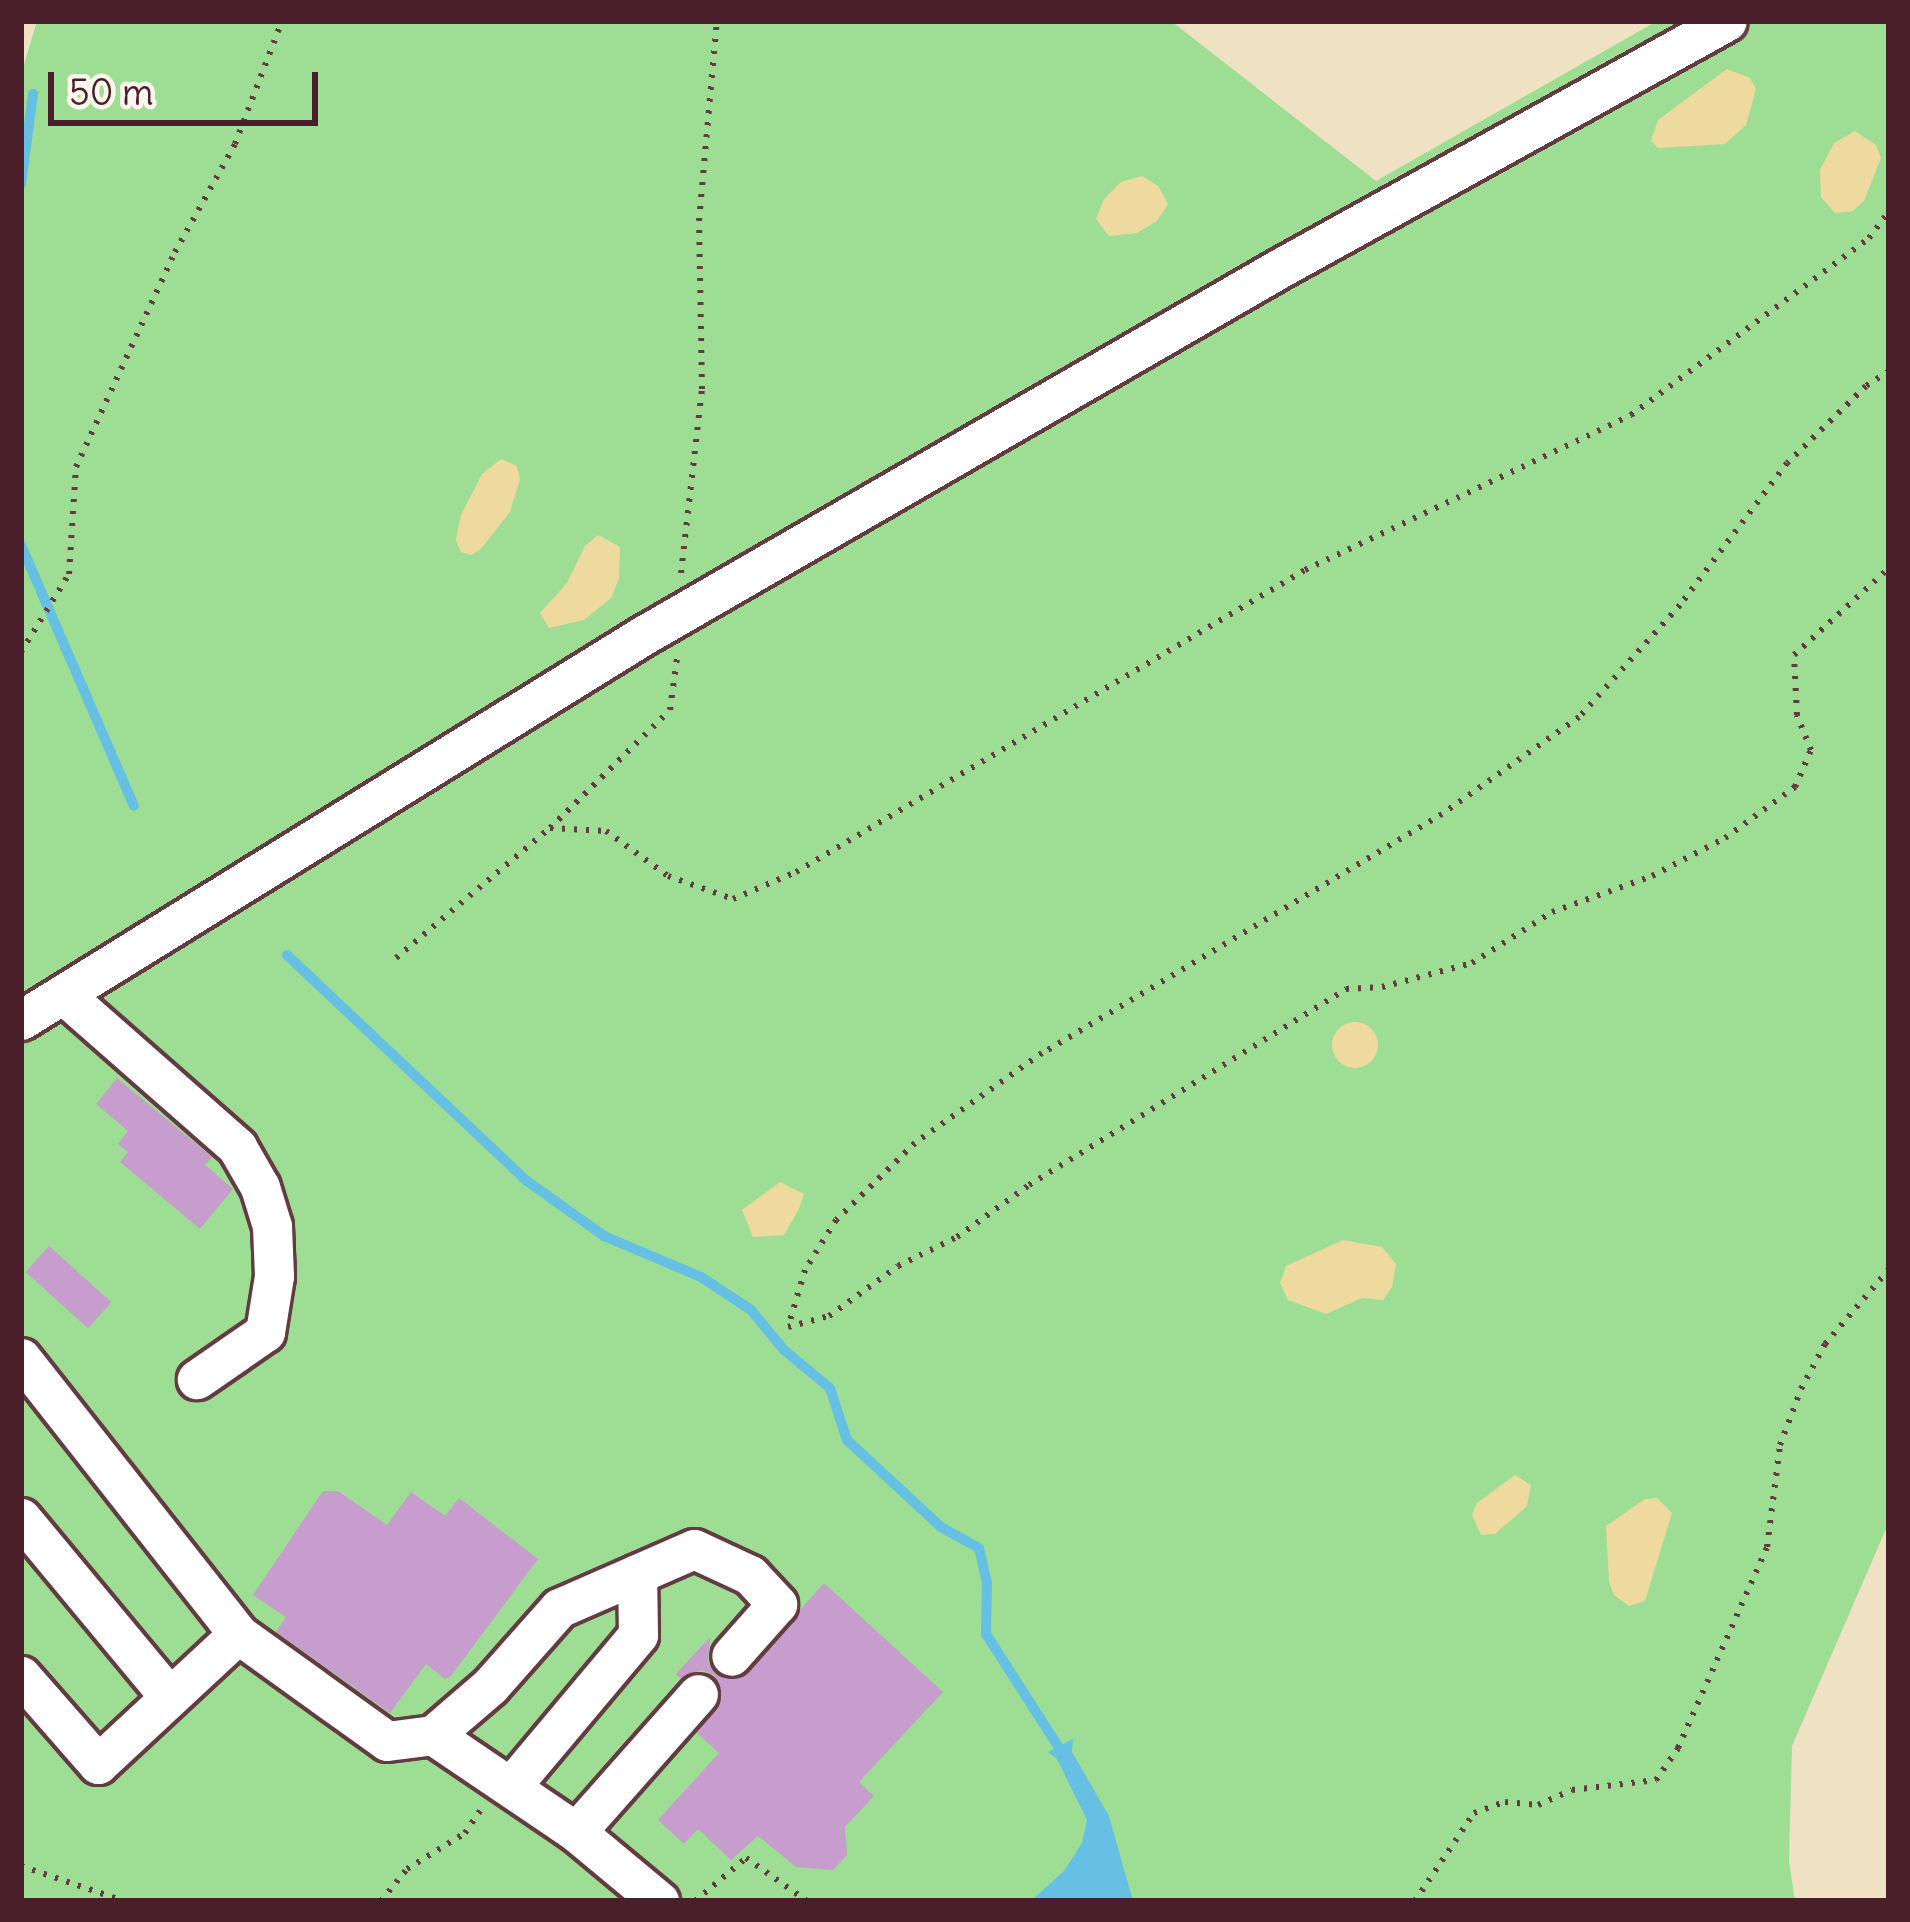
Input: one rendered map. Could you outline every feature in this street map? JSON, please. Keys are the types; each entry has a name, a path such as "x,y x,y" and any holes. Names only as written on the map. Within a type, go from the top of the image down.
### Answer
{"lane":[{"path":"21,1020 676,619 1282,267 1727,21"},
{"path":"63,994 237,1147 260,1187 272,1226 274,1276 265,1332 197,1379"},
{"path":"21,1358 238,1634 387,1741 433,1735 490,1686 559,1609 694,1549 750,1575 777,1604 731,1656"},
{"path":"21,1518 169,1695"},
{"path":"498,1775 638,1635 637,1574"},
{"path":"21,1676 98,1763 238,1634"},
{"path":"576,1832 698,1694"},
{"path":"433,1735 576,1832 659,1901"}],"path":[{"path":"21,652 62,585 76,533 76,467 175,252 236,144 282,21"},
{"path":"395,958 550,828 670,710 678,680 676,619 702,389 698,221 717,21"},
{"path":"550,828 606,831 668,876 733,899 796,872 1305,570 1631,415 1821,276 1869,238 1889,211"},
{"path":"1889,371 1865,386 1787,464 1680,605 1579,717 1442,814 1042,1053 915,1143 836,1220 806,1270 788,1327 830,1316 898,1266 957,1237 1028,1185 1346,989 1382,987 1472,963 1552,912 1652,876 1725,838 1795,787 1811,750 1797,715 1794,655 1889,568"},
{"path":"1415,1901 1474,1813 1505,1802 1538,1805 1572,1790 1656,1780 1678,1748 1767,1547 1780,1445 1801,1389 1826,1344 1889,1269"},
{"path":"381,1901 407,1869 466,1833 498,1775"},
{"path":"695,1901 746,1858 807,1901"},
{"path":"21,1866 124,1901"}],"green space":[{"path":"37,21 1171,21 1376,181 1657,21 1889,21 1889,1522 1792,1746 1789,1861 1795,1901 21,1901 21,75"}],"sand":[{"path":"1727,69 1750,78 1756,89 1746,125 1725,144 1658,148 1651,141 1658,120"},
{"path":"1855,131 1876,145 1881,158 1864,201 1853,211 1835,213 1821,197 1820,170 1834,143"},
{"path":"1142,176 1158,186 1168,204 1157,221 1137,233 1109,236 1096,219 1104,199 1121,182"},
{"path":"501,459 517,466 520,479 510,512 480,550 471,555 461,552 456,540 461,515 482,474"},
{"path":"598,535 620,547 619,578 611,598 584,620 549,628 540,613 567,583 585,546"},
{"path":"1355,1022 1371,1029 1378,1045 1371,1061 1355,1068 1339,1061 1332,1045 1339,1029"},
{"path":"780,1182 804,1194 799,1209 784,1235 753,1237 742,1210"},
{"path":"1343,1240 1382,1247 1396,1264 1392,1287 1383,1300 1362,1298 1326,1314 1288,1300 1280,1283 1286,1266"},
{"path":"1515,1475 1531,1485 1527,1506 1495,1534 1481,1535 1472,1515 1477,1503"},
{"path":"1657,1498 1672,1513 1645,1601 1629,1606 1614,1595 1609,1582 1606,1526 1645,1499"}],"water":[{"path":"1073,1739 1072,1752 1109,1816 1133,1901 1031,1901 1064,1871 1082,1843 1087,1820 1057,1759 1048,1752"}],"building":[{"path":"117,1078 212,1157 205,1165 233,1189 200,1229 120,1162 128,1152 118,1144 128,1131 96,1104"},
{"path":"49,1246 111,1302 88,1328 26,1272"},
{"path":"323,1491 338,1491 387,1525 411,1492 445,1516 459,1498 538,1559 451,1676 445,1679 426,1664 390,1713 276,1632 286,1617 253,1595"},
{"path":"824,1583 943,1692 859,1782 874,1796 845,1827 847,1855 833,1870 796,1867 758,1836 731,1860 698,1829 684,1844 658,1820 719,1753 696,1732 722,1698 713,1675 702,1670 680,1678 676,1674 710,1637 708,1662 714,1673 740,1678"}],"waterway":[{"path":"21,184 33,94"},
{"path":"21,545 134,806"},
{"path":"287,955 527,1181 604,1236 701,1277 751,1310 784,1350 830,1388 847,1440 941,1527 979,1548 987,1583 986,1634 1065,1757"}]}
